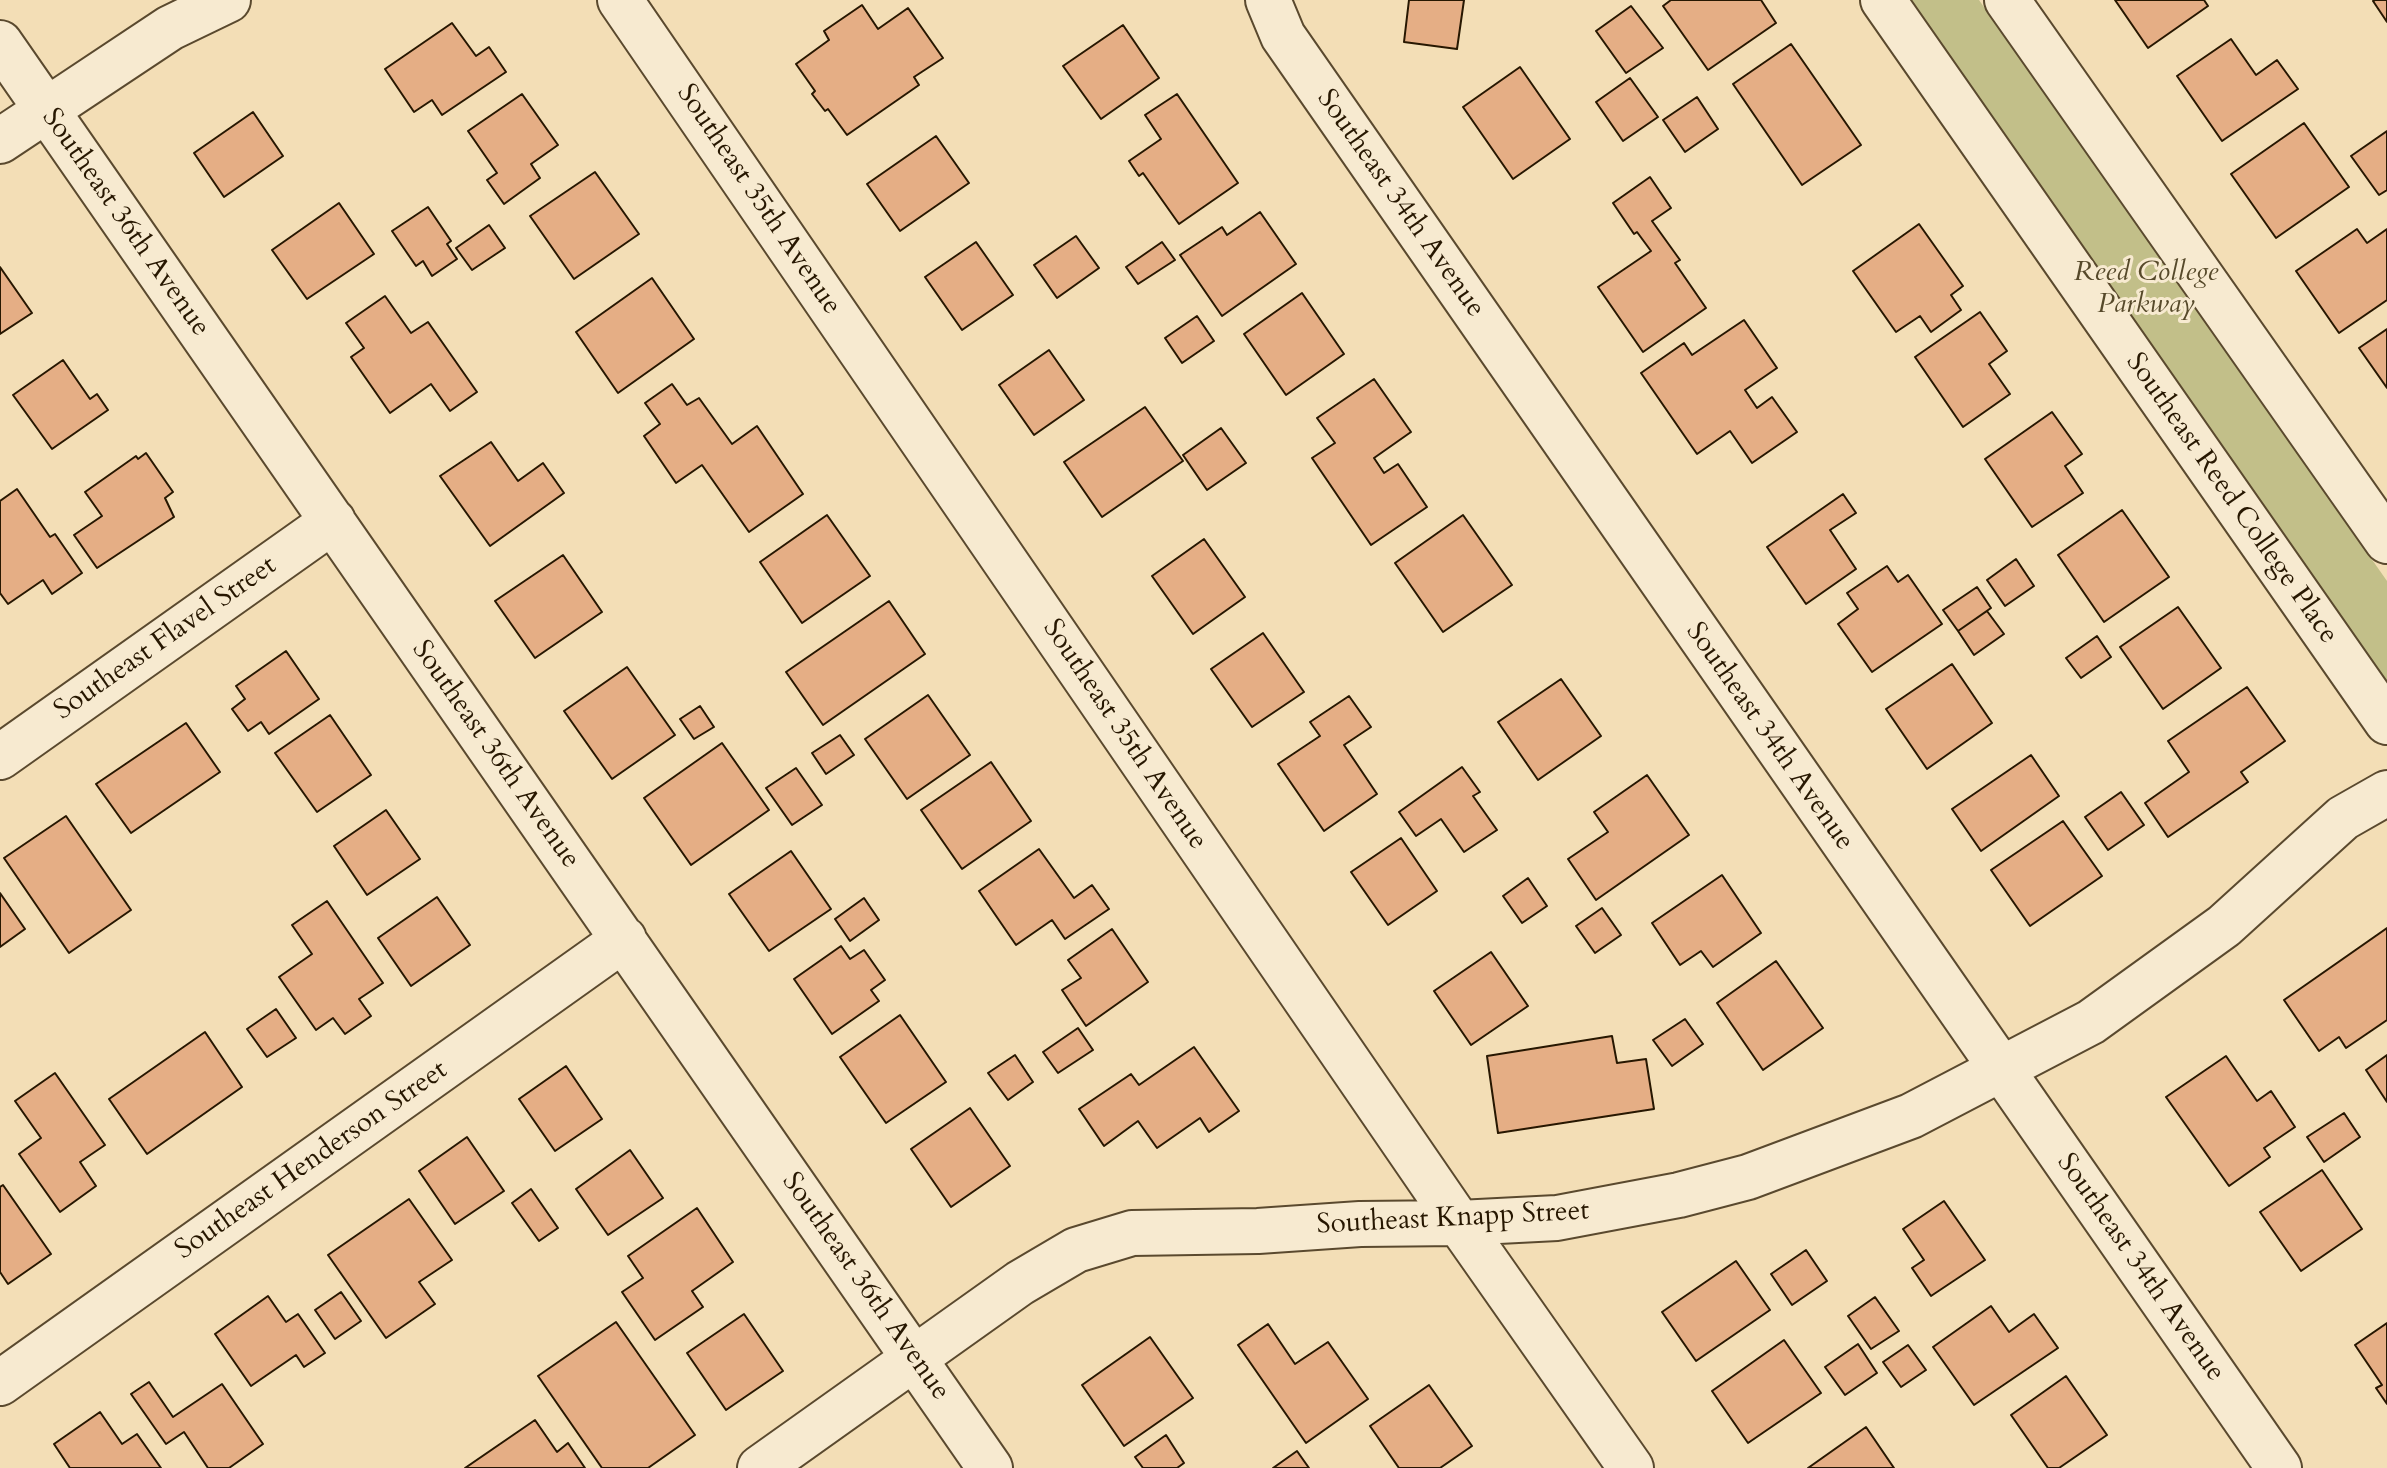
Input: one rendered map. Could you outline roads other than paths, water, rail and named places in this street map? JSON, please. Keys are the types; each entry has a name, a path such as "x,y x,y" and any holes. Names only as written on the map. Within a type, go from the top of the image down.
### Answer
{"street":[{"path":"0,141 170,28 228,0"},
{"name":"Southeast 35th Avenue","path":"620,0 1459,1223 1631,1468"},
{"name":"Southeast 34th Avenue","path":"1268,0 1283,36 2279,1468"},
{"name":"Southeast Reed College Place","path":"1883,0 2387,722"},
{"path":"2007,0 2387,541"},
{"name":"Southeast 36th Avenue","path":"0,43 990,1468"},
{"name":"Southeast Flavel Street","path":"0,757 333,521"},
{"name":"Southeast Knapp Street","path":"760,1468 1020,1283 1076,1250 1132,1233 1258,1231 1360,1224 1557,1218 1679,1195 1748,1177 1911,1116 2091,1022 2224,926 2343,818 2387,793"},
{"name":"Southeast Henderson Street","path":"0,1383 624,939"}],"park label":[{"name":"Reed College Parkway","path":"2146,290"}]}
